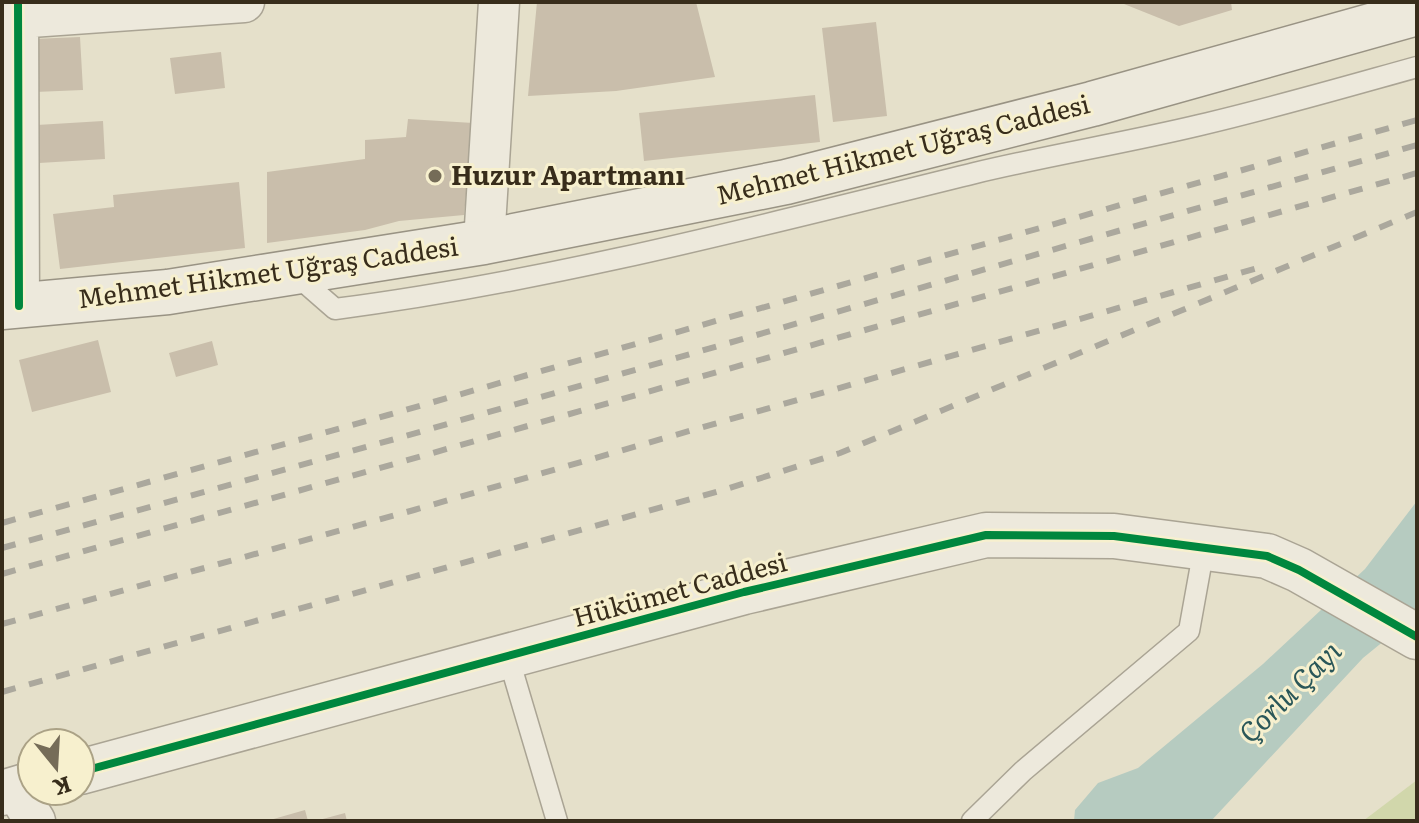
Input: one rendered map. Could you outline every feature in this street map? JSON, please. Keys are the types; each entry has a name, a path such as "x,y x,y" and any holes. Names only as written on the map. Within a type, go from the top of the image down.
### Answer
{"main road":[{"name":"Mehmet Hikmet Uğraş Caddesi","path":"10,307 168,292 484,242 786,182 1092,104 1417,13"},
{"name":"Hükümet Caddesi","path":"96,768 744,592 986,535 1114,536 1267,556 1299,570 1417,637"}],"street":[{"path":"10,307 13,13 244,2"},
{"path":"484,242 499,2"}],"lane":[{"path":"293,272 335,309 460,290 546,274 993,169 1202,125 1417,67"},
{"path":"972,821 1023,771 1189,631 1204,548"},
{"path":"508,656 557,821"}],"green space":[{"path":"1417,780 1417,821 1363,821"}],"water":[{"name":"Çorlu Çayı","path":"1417,501 1417,614 1363,658 1211,821 1074,821 1075,810 1098,783 1138,768 1263,664 1365,569"}],"building":[{"path":"537,2 696,2 715,77 616,91 528,96"},
{"path":"1119,2 1231,2 1232,10 1179,26"},
{"path":"876,22 887,116 833,122 822,28"},
{"path":"80,37 83,90 35,92 33,39"},
{"path":"221,52 225,88 175,94 170,58"},
{"path":"815,95 820,142 644,161 639,113"},
{"path":"408,119 473,123 464,215 399,221 365,230 267,243 267,172 365,159 365,140 406,137"},
{"path":"103,121 105,159 39,163 37,125"},
{"path":"239,182 245,248 60,269 53,214 114,207 113,195"},
{"path":"98,340 111,392 32,412 19,360"},
{"path":"212,341 218,365 176,377 169,353"},
{"path":"305,810 308,821 270,821 270,820"},
{"path":"345,813 347,821 319,821 319,820"}],"railway":[{"path":"2,523 1417,120"},
{"path":"2,548 395,439 1417,145"},
{"path":"2,574 1417,173"},
{"path":"2,692 723,490 840,453 1417,212"},
{"path":"2,624 414,510 1261,267"}],"cycle path":[{"path":"18,2 19,306"},
{"path":"96,768 744,592 986,535 1114,536 1267,556 1299,570 1417,637"}],"place":[{"name":"Huzur Apartmanı","path":"435,176"}]}
